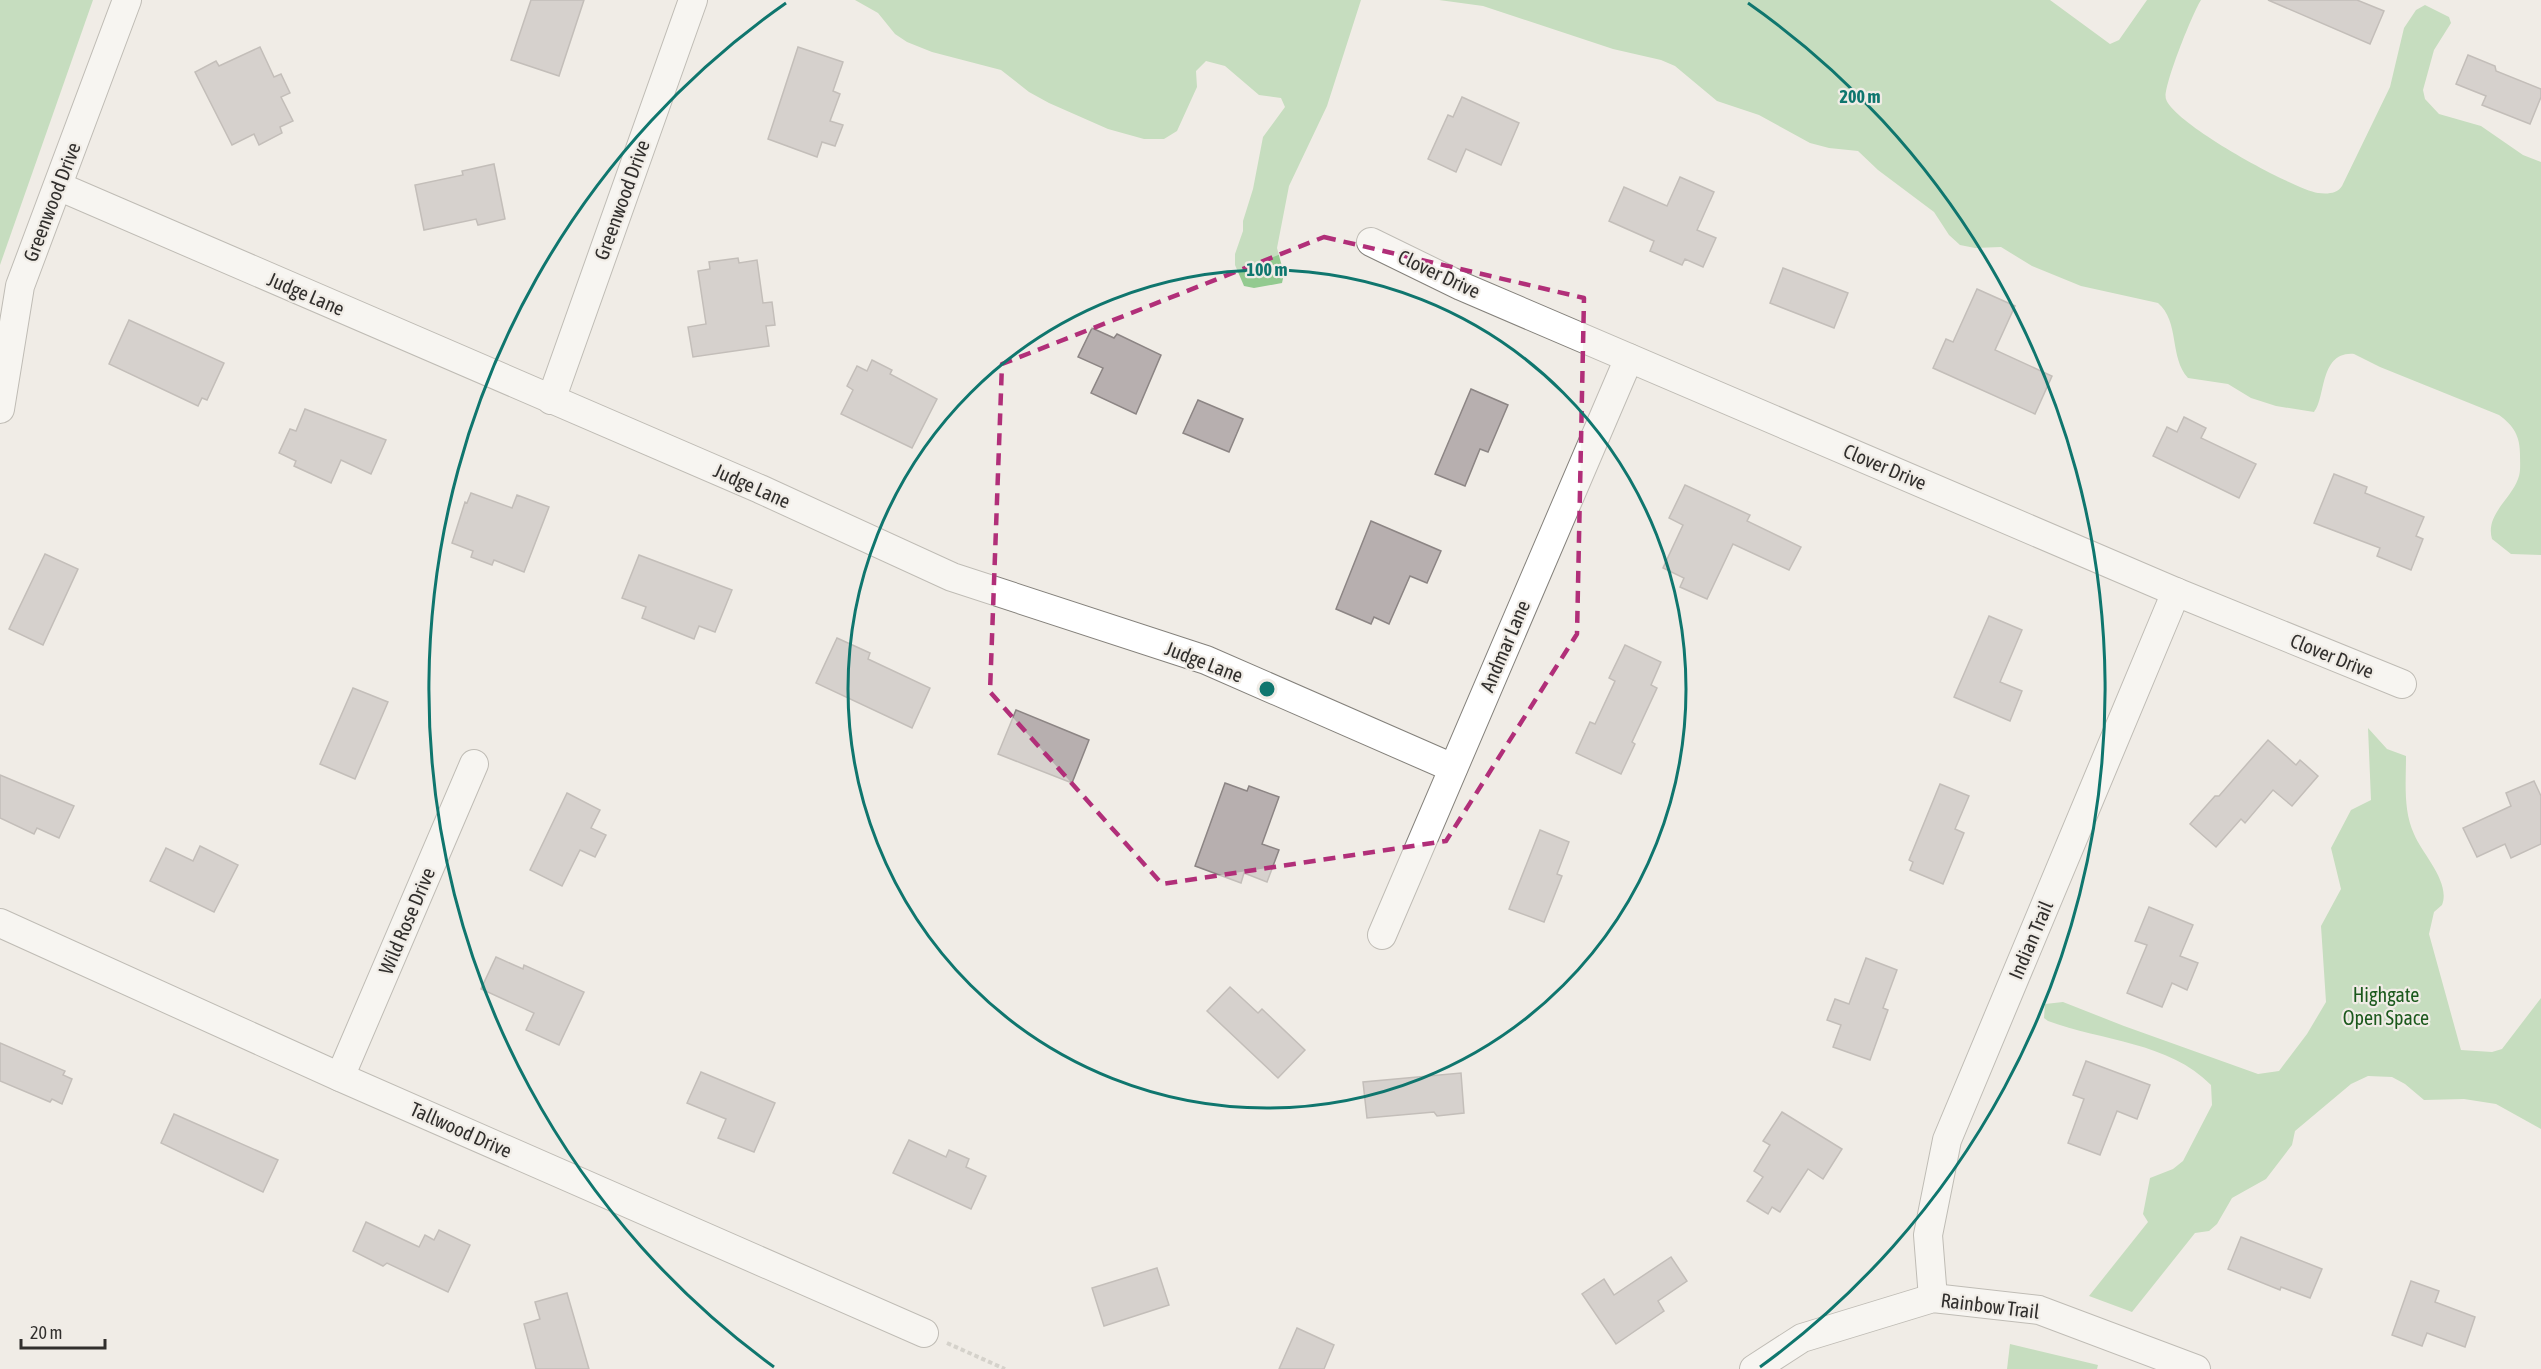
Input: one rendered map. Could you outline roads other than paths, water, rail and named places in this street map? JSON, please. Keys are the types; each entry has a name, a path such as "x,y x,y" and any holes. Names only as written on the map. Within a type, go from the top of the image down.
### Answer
{"street":[{"name":"Greenwood Drive","path":"0,410 20,286 127,0"},
{"name":"Greenwood Drive","path":"551,400 693,0"},
{"name":"Judge Lane","path":"58,186 760,489 952,577 1206,660 1452,768"},
{"name":"Clover Drive","path":"1371,242 1461,286 2176,592 2402,684"},
{"name":"Andmar Lane","path":"1382,935 1629,358"},
{"name":"Indian Trail","path":"1933,1298 1928,1235 1947,1140 2176,592"},
{"name":"Wild Rose Drive","path":"340,1077 474,764"},
{"name":"Tallwood Drive","path":"0,923 340,1077 924,1333"},
{"name":"Rainbow Trail","path":"1754,1369 1802,1338 1933,1298 2039,1310 2196,1369"}],"park label":[{"name":"Highgate Open Space","path":"2386,1006"}]}
